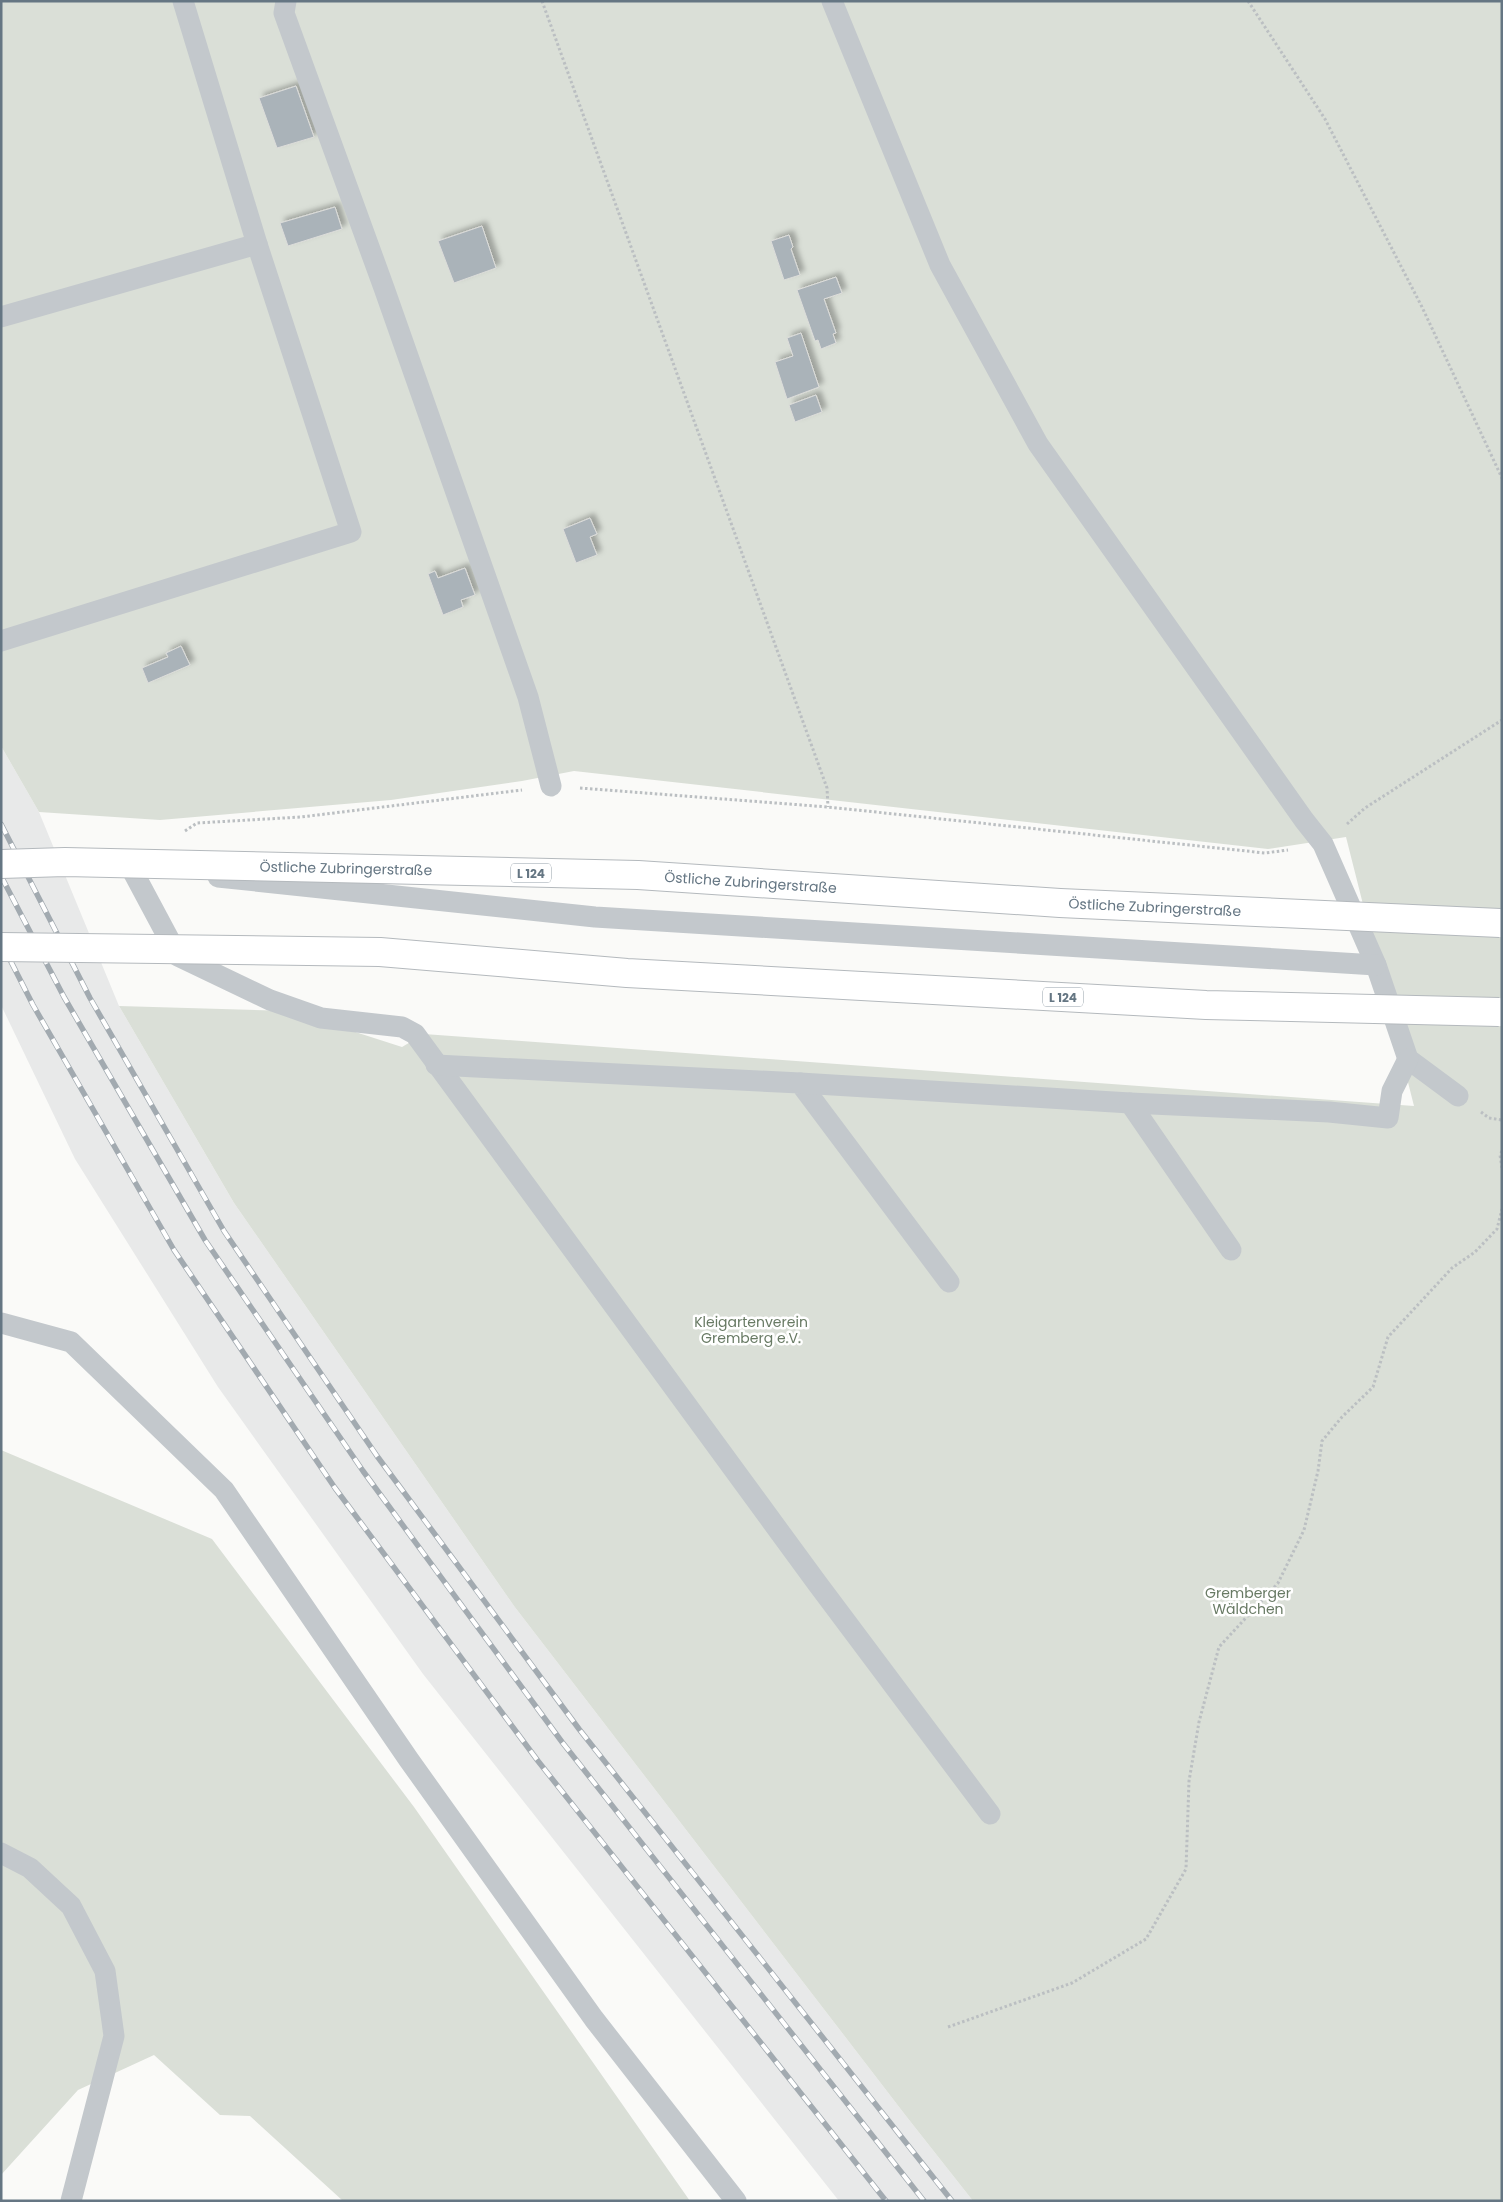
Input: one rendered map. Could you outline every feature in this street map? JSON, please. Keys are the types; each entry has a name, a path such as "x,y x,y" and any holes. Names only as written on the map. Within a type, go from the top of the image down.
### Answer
{"highway":[{"name":"Östliche Zubringerstraße","path":"1,862 638,875 1060,903 1500,923"},
{"name":"L 124","path":"1,947 380,952 628,973 1206,1005 1499,1012"}],"lane":[{"path":"1,641 351,532 257,244 183,1"},
{"path":"286,1 284,13 384,288 528,697 550,786"},
{"path":"832,1 940,265 1038,444 1323,844 1376,965 1408,1059 1458,1096"},
{"path":"1,317 257,244"},
{"path":"1,862 131,868 595,917 1376,965"},
{"path":"131,868 178,956 270,1000 321,1018 402,1027 415,1034 834,1607 990,1814"},
{"path":"436,1064 800,1082 1130,1103 1329,1112 1388,1118 1392,1091 1408,1059"},
{"path":"800,1082 949,1282"},
{"path":"1130,1103 1231,1250"},
{"path":"1,1323 71,1342 224,1490 409,1760 594,2019 736,2201"},
{"path":"1,1853 30,1868 71,1906 105,1971 114,2036 71,2201"}],"path":[{"path":"542,1 828,788 828,807"},
{"path":"1248,1 1326,119 1422,307 1502,478"},
{"path":"180,834 197,823 301,817 550,786 828,807 1265,853 1323,844 1365,808 1502,720"},
{"path":"1502,1151 1500,1155 1502,1168"},
{"path":"948,2027 1072,1982 1146,1938 1186,1869 1189,1781 1199,1722 1219,1648 1278,1583 1304,1530 1318,1471 1322,1441 1342,1417 1373,1387 1388,1337 1452,1268 1475,1252 1496,1229 1502,1209"}],"shaded area":[{"path":"1,746 39,812 119,1006 234,1203 514,1606 973,2201 839,2201 423,1674 218,1387 75,1159 1,1005"}],"green space":[{"path":"1,1 1502,1 1502,2201 973,2201 514,1606 234,1203 119,1006 290,1011 402,1047 424,1034 1414,1106 1346,837 1268,849 574,771 522,781 391,800 160,820 39,812 1,746"},
{"path":"1,1450 212,1539 414,1807 690,2201 343,2201 250,2116 220,2115 154,2055 78,2090 1,2175"}],"building":[{"path":"296,86 314,137 277,148 259,98"},
{"path":"335,207 342,229 288,246 280,223"},
{"path":"482,226 496,268 454,283 438,241"},
{"path":"789,235 793,247 791,249 800,275 784,280 771,241"},
{"path":"836,277 842,293 824,299 836,333 833,334 836,343 821,349 818,340 815,341 797,290"},
{"path":"801,333 819,387 787,399 775,362 793,356 787,338"},
{"path":"816,395 822,412 795,422 789,405"},
{"path":"590,518 597,534 590,537 597,555 576,563 563,529"},
{"path":"465,568 475,595 461,600 463,607 443,615 428,574 435,571 438,578"},
{"path":"181,646 190,665 148,683 142,668 168,657 166,653"}],"railway":[{"path":"1,824 90,998 224,1231 377,1456 579,1729 952,2201"},
{"path":"1,876 64,997 205,1240 363,1471 562,1742 924,2201"},
{"path":"1,942 33,1005 174,1250 335,1488 538,1761 886,2201"}],"park label":[{"name":"Kleigartenverein Gremberg e.V.","path":"751,1330"},
{"name":"Gremberger Wäldchen","path":"1248,1602"}]}
